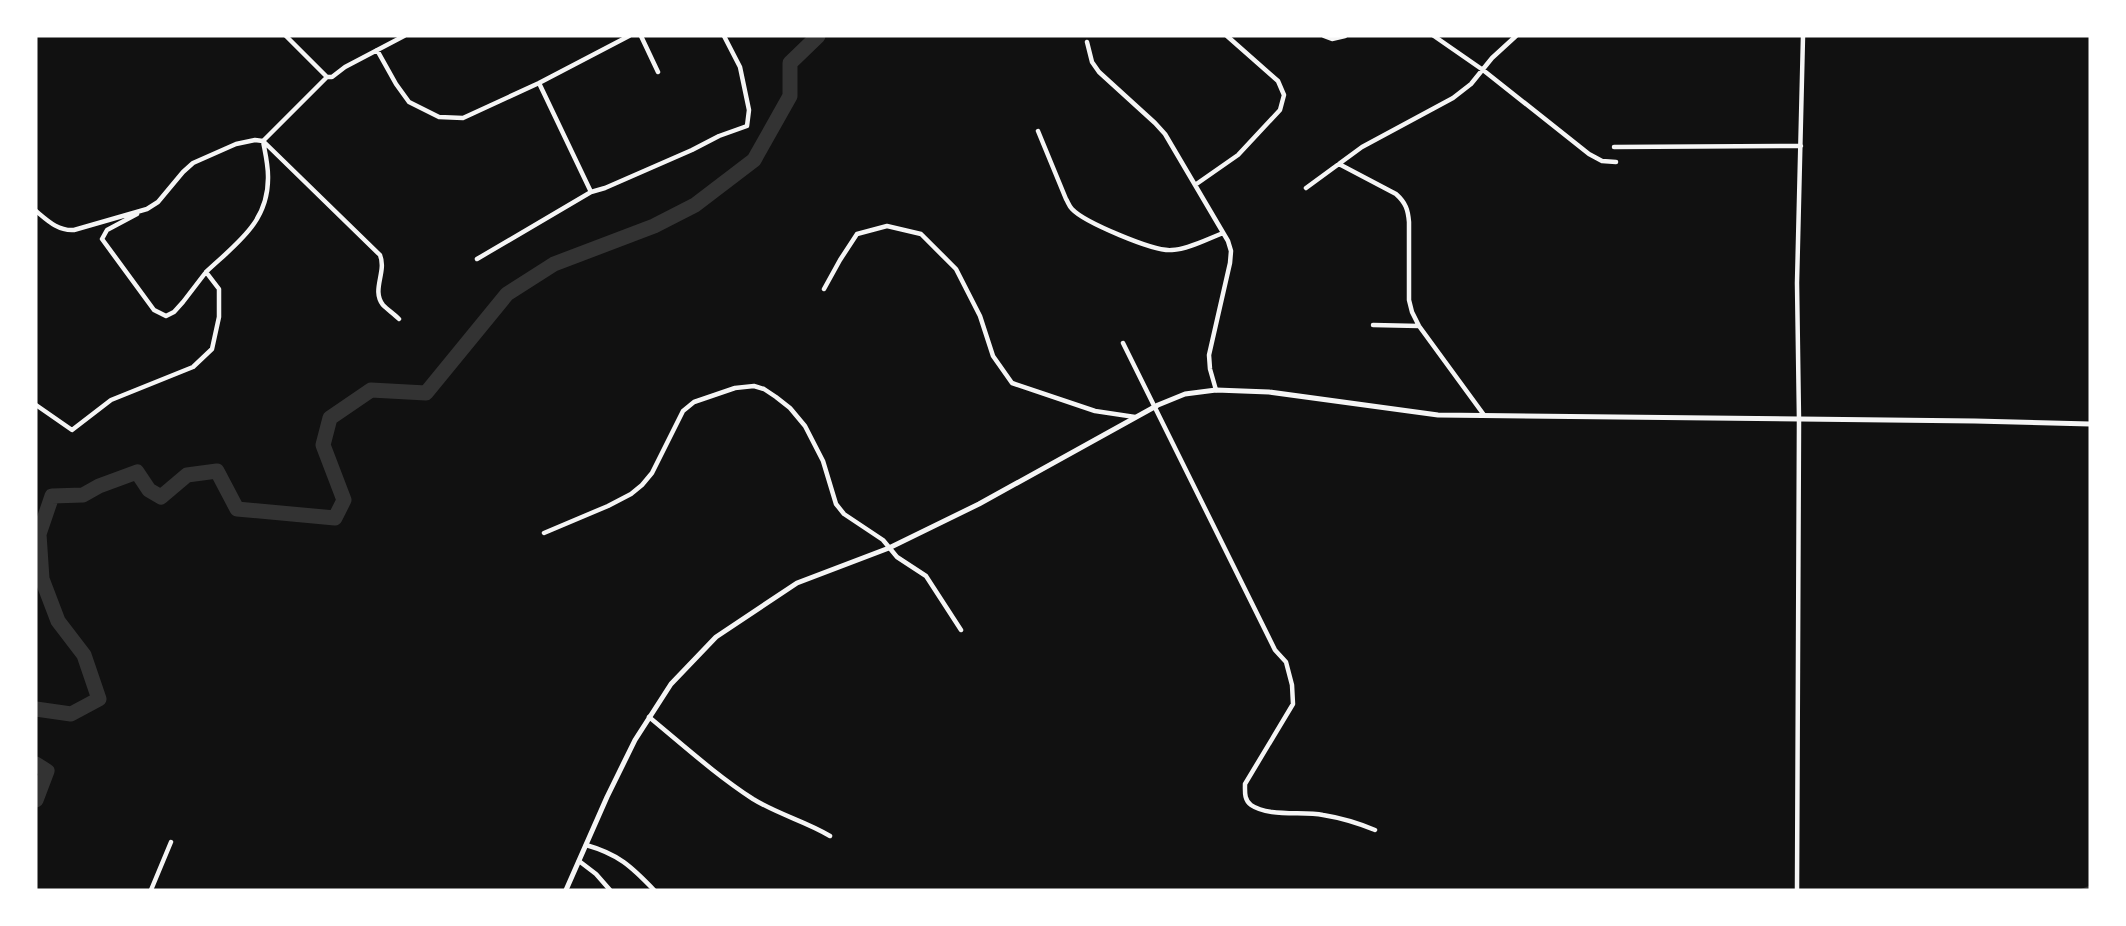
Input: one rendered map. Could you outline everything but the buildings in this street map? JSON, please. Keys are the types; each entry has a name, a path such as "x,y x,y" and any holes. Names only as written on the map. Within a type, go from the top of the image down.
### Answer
{"street":[{"path":"286,36 327,77"},
{"path":"263,141 327,77 332,77 345,67 404,36"},
{"path":"377,50 396,84 409,102 439,117 463,118 539,83 629,36"},
{"path":"642,36 658,72"},
{"path":"477,259 591,192 605,188 720,136 747,126 749,110 740,67 724,36"},
{"path":"1195,185 1238,155 1280,110 1284,100 1283,90 1278,81 1227,36"},
{"path":"1324,36 1332,39 1345,36"},
{"path":"1434,36 1483,70 1590,154 1602,160 1616,162"},
{"path":"1306,188 1362,147 1453,98 1471,84 1516,36"},
{"path":"1797,890 1799,420 1797,283 1803,36"},
{"path":"1086,42 1092,62 1165,134 1224,233 1231,251 1209,356 1210,369 1216,390"},
{"path":"539,83 591,192"},
{"path":"1038,131 1066,199 1072,209 1082,217 1145,246 1160,250 1188,247 1224,233"},
{"path":"263,141 268,175 266,199 259,220 206,272 174,312 166,316 154,310 102,239 107,230 158,202 193,163 236,144 255,140 263,141 380,255 384,264 378,293 383,304 399,318"},
{"path":"1614,147 1801,146"},
{"path":"1339,164 1396,194 1403,200 1408,210 1409,222 1409,300 1412,312 1419,326 1484,414"},
{"path":"36,211 48,221 64,230 74,230 147,209"},
{"path":"824,289 840,260 858,234 887,226 921,234 956,269 980,316 993,356 1012,383 1095,412 1137,418"},
{"path":"36,405 72,430 111,400 192,368 212,349 219,318 219,288 206,272"},
{"path":"1373,325 1419,326"},
{"path":"1123,343 1274,650 1286,662 1292,685 1293,704 1245,784 1244,796 1250,805 1265,811 1322,814 1351,820 1375,830"},
{"path":"544,533 608,506 631,494 642,485 652,473 683,411 694,402 735,388 754,386 764,389 776,397 790,408 805,426 823,460 836,504 844,514 883,540 897,557 926,576 961,630"},
{"path":"566,890 635,740 671,684 716,637 797,583 889,548 979,504 1155,407 1185,394 1216,390 1269,392 1438,415 1484,414 2090,424"},
{"path":"649,717 702,761 752,798 780,814 814,826 830,836"},
{"path":"150,890 171,842"},
{"path":"586,845 608,851 633,869 654,890"},
{"path":"579,861 596,874 610,890"}],"waterway":[{"path":"36,709 71,714 99,699 84,655 58,621 42,579 39,534 52,496 83,495 99,486 137,472 149,490 161,497 187,475 217,471 237,509 335,518 344,500 323,445 330,418 371,390 426,393 507,294 554,264 654,226 695,205 754,160 790,96 790,63 818,36"},
{"path":"36,764 47,771 36,800"},
{"path":"2082,890 2090,887"}]}
